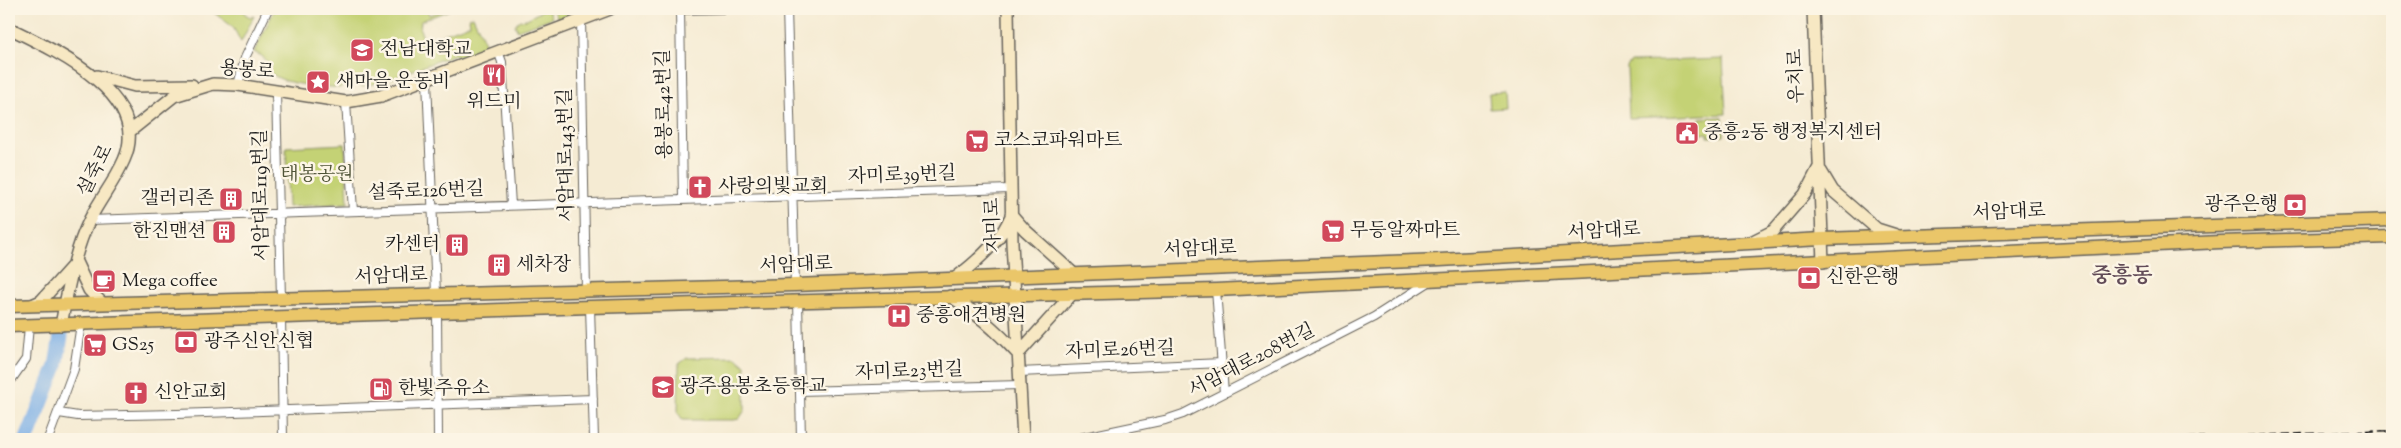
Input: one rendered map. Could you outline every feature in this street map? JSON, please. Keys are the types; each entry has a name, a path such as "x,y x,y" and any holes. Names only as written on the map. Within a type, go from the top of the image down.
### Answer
{"main road":[{"name":"용봉로","path":"129,132 174,96 213,84 238,85 346,102 381,96 610,9"},
{"name":"자미로","path":"1008,9 1010,189 1023,439"},
{"name":"우치로","path":"1813,9 1823,262"},
{"name":"설죽로","path":"9,28 45,46 84,71 112,93 125,117 129,132 125,160 90,220 76,262 61,325"},
{"path":"84,71 115,82 135,86 213,84"},
{"path":"1819,168 1833,191 1878,229 1900,236"},
{"path":"1750,243 1773,231 1805,194 1819,168"},
{"path":"954,279 968,268 1005,229 1011,214 1025,230 1074,274"},
{"name":"서암대로","path":"9,306 795,285 1440,260 1822,239 2392,220"},
{"name":"서암대로","path":"9,326 590,306 1216,290 2220,242 2392,237"},
{"path":"37,305 76,262 89,290 102,303"},
{"path":"950,296 969,307 1018,354 1073,293"}],"street":[{"path":"238,85 245,58 268,9"},
{"path":"680,9 724,9"},
{"name":"용봉로42번길","path":"680,9 683,198"},
{"path":"787,9 795,285"},
{"name":"서암대로143번길","path":"582,20 586,291"},
{"path":"498,51 502,62 511,205"},
{"path":"427,80 436,294"},
{"name":"서암대로119번길","path":"276,91 281,299"},
{"path":"346,102 353,211"},
{"name":"자미로39번길","path":"584,203 683,198 1010,189"},
{"name":"설죽로126번길","path":"90,220 584,203"},
{"name":"서암대로208번길","path":"1075,439 1164,420 1183,414 1374,317 1432,281"},
{"path":"1216,290 1224,392"},
{"path":"798,301 801,439"},
{"path":"590,306 594,439"},
{"path":"437,312 438,439"},
{"path":"281,317 283,439"},
{"path":"48,439 74,369 79,325"},
{"path":"9,383 26,359 34,326"},
{"name":"자미로26번길","path":"1019,372 1222,364"},
{"name":"자미로23번길","path":"800,391 1020,385"},
{"path":"59,413 78,416 177,414 593,399"}],"green space":[{"path":"209,9 244,9 245,14 250,17 254,16 241,42 233,27"},
{"name":"전남대학교","path":"275,9 427,9 429,15 446,9 452,9 421,21 420,29 424,41 470,24 469,18 473,16 485,43 480,49 470,54 458,58 455,54 383,82 362,86 350,79 340,88 299,84 270,73 264,66 267,62 262,56 254,52"},
{"path":"553,9 584,9 558,19"},
{"path":"543,10 549,10 552,18 517,30 515,25 519,20 527,19"},
{"path":"1723,59 1726,114 1629,118 1627,67 1631,62"},
{"path":"1505,92 1506,108 1490,109 1489,93"},
{"path":"1723,117 1724,136 1708,137 1708,133 1701,134 1700,118"},
{"name":"태봉공원","path":"345,144 348,203 288,207 286,147"},
{"path":"736,357 745,365 745,410 739,419 683,420 678,413 679,364 687,358"}],"waterway":[{"path":"27,439 56,366 61,336"}],"railway":[{"path":"2163,439 2392,431"}],"place":[{"name":"전남대학교","path":"362,50"},
{"name":"위드미","path":"494,75"},
{"name":"새마을 운동비","path":"318,82"},
{"name":"중흥2동 행정복지센터","path":"1687,133"},
{"name":"코스코파워마트","path":"977,141"},
{"name":"사랑의빛교회","path":"700,187"},
{"name":"갤러리존","path":"231,199"},
{"name":"광주은행","path":"2295,205"},
{"name":"무등알짜마트","path":"1333,231"},
{"name":"한진맨션","path":"224,232"},
{"name":"카센터","path":"457,245"},
{"name":"세차장","path":"499,265"},
{"name":"신한은행","path":"1809,278"},
{"name":"Mega coffee","path":"104,281"},
{"name":"중흥애견병원","path":"899,316"},
{"name":"광주신안신협","path":"186,342"},
{"name":"GS25","path":"95,345"},
{"name":"광주용봉초등학교","path":"663,387"},
{"name":"한빛주유소","path":"381,389"},
{"name":"신안교회","path":"136,393"}],"district":[{"name":"중흥동","path":"2122,277"}]}
